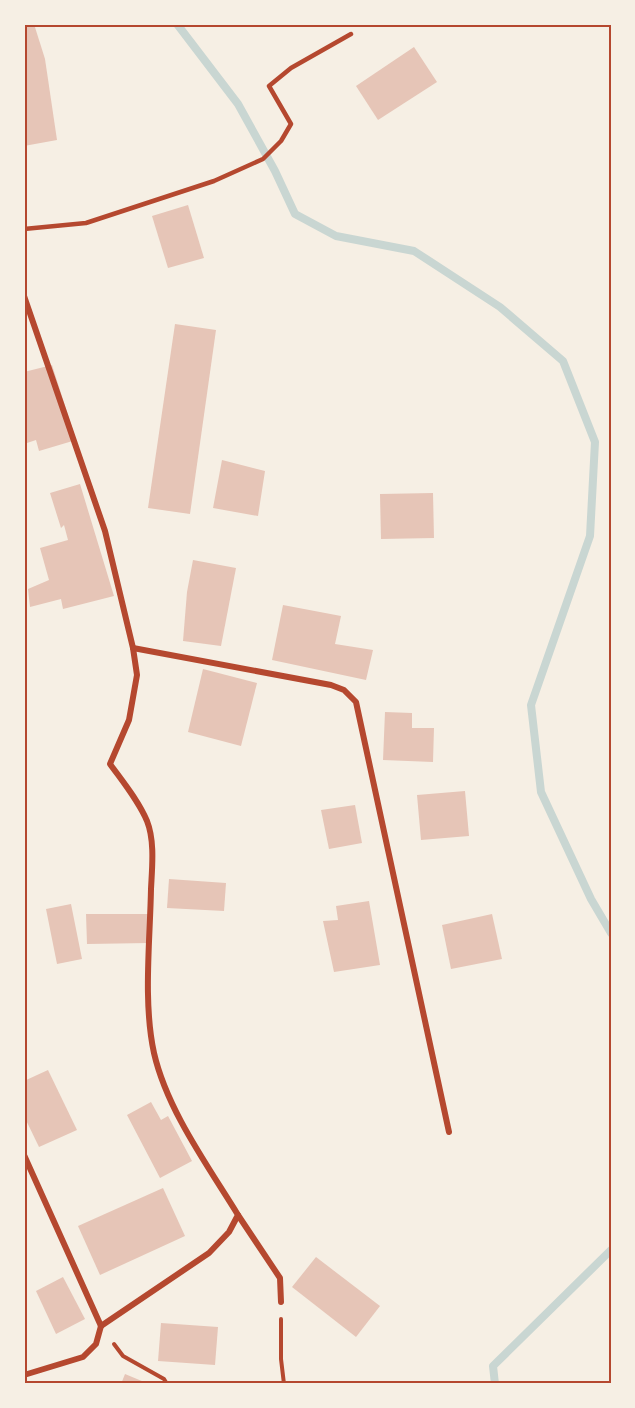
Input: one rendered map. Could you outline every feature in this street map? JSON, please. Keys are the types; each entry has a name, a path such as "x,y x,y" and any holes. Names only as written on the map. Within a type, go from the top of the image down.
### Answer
{"street":[{"path":"24,296 105,531 134,648 137,675 129,720 110,764 133,795 148,823 152,853 149,1023 154,1055 163,1082 179,1116 238,1215 280,1278 280,1302"},
{"path":"134,648 331,685 344,690 356,702 449,1132"},
{"path":"24,1155 101,1326 96,1344 82,1357 24,1375"},
{"path":"101,1326 209,1253 229,1232 238,1215"}],"lane":[{"path":"24,229 86,223 214,181 262,159 281,141 291,124 269,86 291,68 351,34"}],"path":[{"path":"280,1302 284,1384"},
{"path":"101,1326 123,1356 164,1379 167,1384"}],"building":[{"path":"24,24 34,24 45,59 57,140 24,146"},
{"path":"414,47 437,82 378,120 356,86"},
{"path":"188,205 204,258 168,268 152,216"},
{"path":"175,324 216,330 190,514 148,508"},
{"path":"52,365 76,440 39,451 36,440 24,444 24,372"},
{"path":"222,460 265,471 258,516 213,508"},
{"path":"80,484 114,596 63,609 61,599 30,607 28,589 49,580 40,548 68,540 64,525 61,528 50,493"},
{"path":"433,493 434,538 381,539 380,494"},
{"path":"193,560 236,568 221,646 183,641 187,592"},
{"path":"283,605 341,616 335,644 373,650 366,680 272,660"},
{"path":"203,669 257,683 241,746 188,732"},
{"path":"385,712 412,713 412,728 434,728 433,762 383,760"},
{"path":"465,791 469,836 421,840 417,795"},
{"path":"355,805 362,843 329,849 321,810"},
{"path":"169,879 226,883 224,911 167,908"},
{"path":"369,901 380,965 334,972 323,921 338,920 336,906"},
{"path":"71,904 82,959 57,964 46,909"},
{"path":"86,914 149,914 149,943 87,944"},
{"path":"492,914 502,959 451,969 442,925"},
{"path":"48,1070 77,1130 39,1147 24,1116 24,1081"},
{"path":"151,1102 161,1120 168,1116 192,1161 160,1178 127,1115"},
{"path":"163,1188 185,1236 100,1275 78,1226"},
{"path":"316,1257 380,1306 356,1337 292,1287"},
{"path":"63,1277 85,1319 56,1334 36,1291"},
{"path":"161,1323 218,1327 215,1365 158,1361"},
{"path":"125,1374 149,1384 121,1384"}],"waterway":[{"path":"177,24 238,104 275,171 295,214 336,236 414,251 500,307 563,361 595,442 590,536 531,705 541,792 591,899 611,933"},
{"path":"495,1384 493,1366 611,1250"}]}
